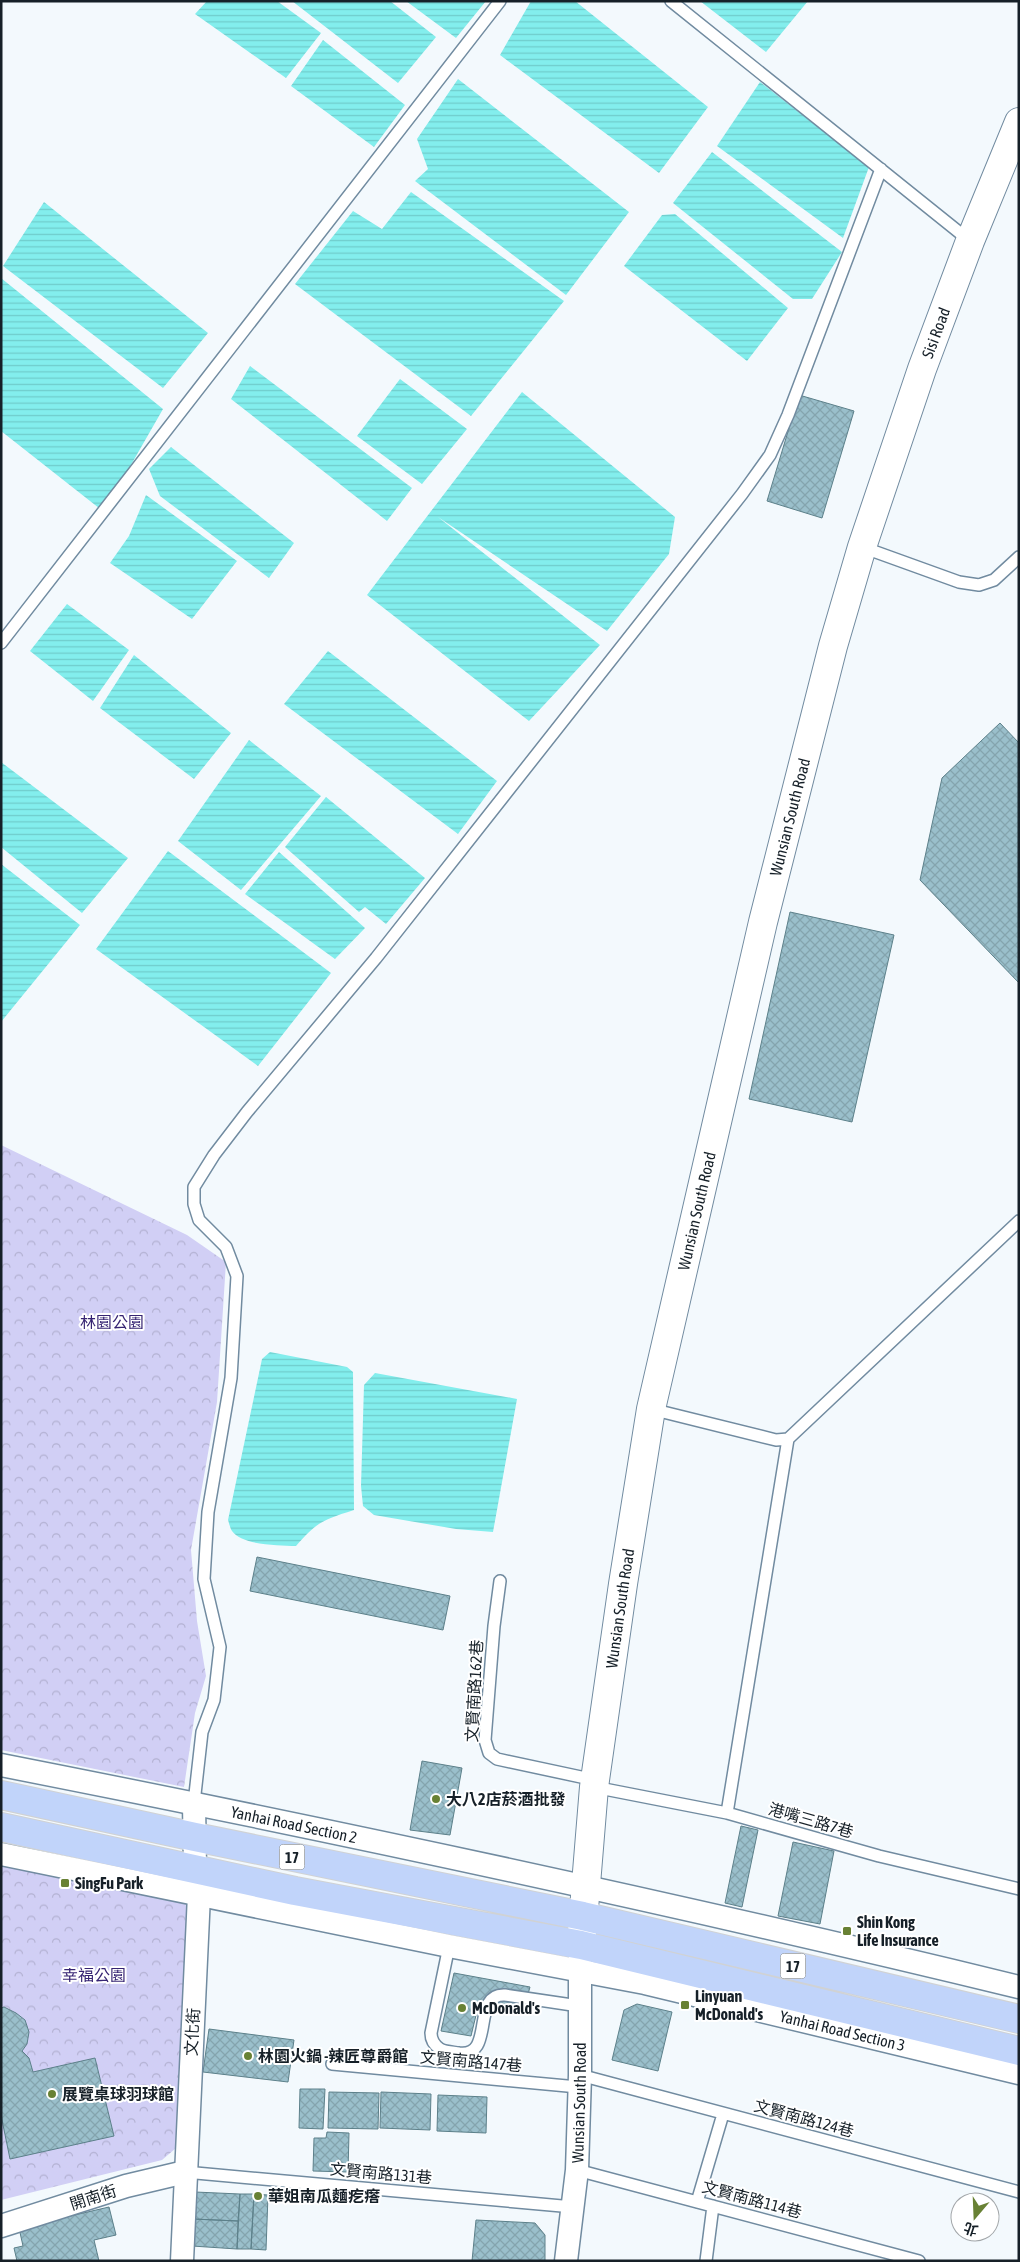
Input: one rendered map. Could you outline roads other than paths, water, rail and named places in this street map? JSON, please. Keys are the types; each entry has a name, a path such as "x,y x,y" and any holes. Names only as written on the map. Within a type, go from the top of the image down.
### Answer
{"main road":[{"name":"Yanhai Road Section 2","path":"1,1795 195,1837 583,1916"},
{"name":"17","path":"1,1827 195,1868 580,1959"},
{"name":"17","path":"583,1916 1011,2017"},
{"name":"Yanhai Road Section 3","path":"580,1959 1001,2054"}],"street":[{"name":"Sisi Road","path":"862,547 922,370 970,241 1019,122"},
{"name":"Wunsian South Road","path":"566,2261 577,2170 580,1959 594,1784 651,1409 763,922 833,646 862,547"},
{"name":"Yanhai Road Section 2","path":"1,1766 194,1803 587,1886"},
{"name":"文化街","path":"182,2261 199,1895 195,1868 194,1803"},
{"path":"1,1854 449,1946 580,1959"},
{"path":"587,1886 1015,1986 1011,2017 1001,2054"},
{"name":"Yanhai Road Section 3","path":"1001,2054 1019,2073"},
{"name":"開南街","path":"1,2226 126,2186 185,2172"}],"lane":[{"path":"1,643 500,1"},
{"path":"670,1 970,241"},
{"path":"194,1803 202,1732 214,1700 220,1647 204,1579 208,1512 232,1378 237,1276 226,1247 199,1220 194,1204 194,1187 214,1155 247,1112 388,942 736,502 770,455 829,312 881,169"},
{"path":"862,547 959,582 979,585 994,580 1019,557"},
{"path":"727,1813 788,1439 1019,1221"},
{"path":"651,1409 776,1440 788,1439"},
{"name":"文賢南路162巷","path":"500,1581 485,1740 489,1753 497,1759 594,1784"},
{"name":"港嘴三路7巷","path":"594,1784 727,1813 878,1856 1019,1889"},
{"path":"449,1946 432,2033 434,2042 444,2051 463,2054 473,2051 479,2042 488,2002 496,1996 505,1995 579,2006"},
{"name":"文賢南路147巷","path":"332,2064 579,2081"},
{"name":"文賢南路124巷","path":"579,2081 723,2114 1019,2192"},
{"path":"697,2202 723,2114"},
{"name":"文賢南路114巷","path":"577,2170 919,2261"},
{"name":"文賢南路131巷","path":"185,2172 573,2207"},
{"path":"706,2261 713,2206"}],"place":[{"name":"大八2店菸酒批發","path":"436,1799"},
{"name":"SingFu Park","path":"65,1883"},
{"name":"Shin Kong Life Insurance","path":"847,1931"},
{"name":"Linyuan McDonald's","path":"685,2005"},
{"name":"McDonald's","path":"462,2008"},
{"name":"林園火鍋 -辣匠尊爵館","path":"248,2056"},
{"name":"展覽桌球羽球館","path":"52,2094"},
{"name":"華姐南瓜麵疙瘩","path":"258,2196"}],"park label":[{"name":"林園公園","path":"112,1322"},
{"name":"幸福公園","path":"94,1975"}]}
